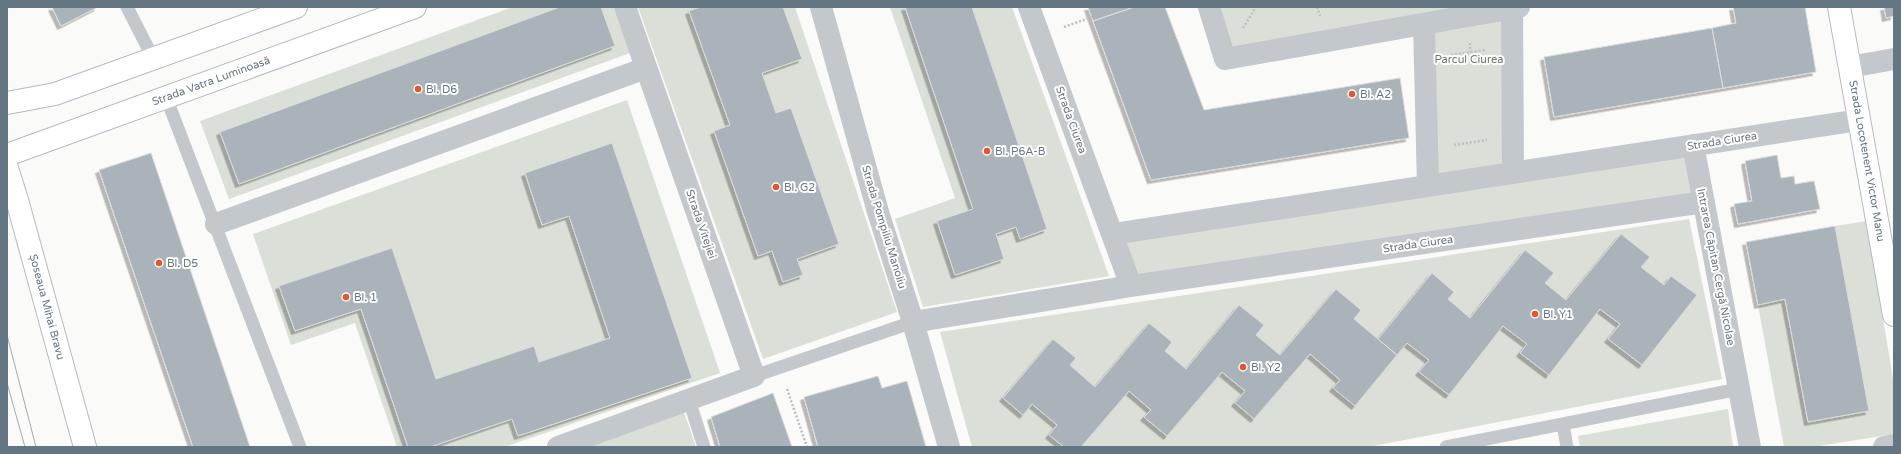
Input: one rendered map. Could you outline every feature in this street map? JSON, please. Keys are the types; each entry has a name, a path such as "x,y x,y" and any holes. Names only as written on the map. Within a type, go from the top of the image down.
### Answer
{"street":[{"path":"7,103 55,94 296,7"},
{"name":"Strada Vatra Luminoasă","path":"7,155 415,7"},
{"name":"Strada Vitejiei","path":"625,7 754,376"},
{"name":"Strada Pompiliu Manoliu","path":"821,7 878,212 913,322 949,447"},
{"name":"Strada Ciurea","path":"1029,7 1131,286"},
{"path":"1209,7 1224,59 1515,8 1512,45 1513,173"},
{"name":"Strada Locotenent Victor Manu","path":"1839,7 1894,315"},
{"path":"1424,24 1428,186"},
{"path":"1850,67 1894,59"},
{"path":"216,224 646,68"},
{"name":"Strada Ciurea","path":"1113,234 1859,120"},
{"name":"Intrarea Căpitan Cergă Nicolae","path":"1693,145 1750,447"},
{"name":"Șoseaua Mihai Bravu","path":"7,168 22,215 85,447"},
{"name":"Strada Ciurea","path":"913,322 1131,286 1704,202"},
{"path":"558,447 754,376"},
{"path":"1884,447 1894,445"}],"lane":[{"path":"127,7 154,58"},
{"path":"166,97 216,224 300,447"},
{"path":"754,376 913,322"},
{"path":"1446,447 1739,389"},
{"path":"689,400 704,447"},
{"path":"1563,424 1567,447"}],"path":[{"path":"1424,60 1512,45"},
{"path":"1428,148 1513,136"},
{"path":"779,367 807,447"}],"green space":[{"name":"Bl. D6","path":"513,7 613,7 630,53 229,199 200,121"},
{"path":"638,7 795,7 897,312 763,359"},
{"path":"890,7 1012,7 1109,276 923,307 895,219 955,198"},
{"name":"Parcul Ciurea","path":"1215,7 1506,7 1507,168 1433,179 1429,17 1229,53"},
{"path":"627,100 720,373 504,447 397,447 355,323 291,345 253,234"},
{"path":"1686,154 1694,195 1138,275 1125,239"},
{"path":"1689,219 1722,379 1368,447 972,447 940,332"},
{"path":"1867,221 1894,385 1894,434 1813,447 1784,447 1758,305 1785,299 1808,422 1869,411 1835,226"},
{"path":"1728,409 1733,447 1580,447 1578,436"},
{"path":"684,412 696,447 589,447"}],"building":[{"path":"52,7 98,7 61,26"},
{"name":"Bl. D6","path":"560,7 601,7 615,46 239,184 220,132"},
{"name":"Bl. G2","path":"701,7 783,7 802,59 762,73 776,113 791,108 839,244 797,259 803,275 783,282 772,251 758,256 714,131 730,125 689,11"},
{"name":"Bl. P6A-B","path":"905,7 972,7 1047,229 1020,239 1016,227 996,234 1004,259 955,275 937,221 973,209"},
{"path":"1088,7 1134,7 1093,21"},
{"name":"Bl. A2","path":"1134,7 1165,7 1204,110 1400,78 1409,138 1151,180 1093,21"},
{"path":"1733,7 1805,7 1816,72 1723,88 1712,28 1736,23"},
{"path":"1884,7 1894,7 1894,16 1886,18"},
{"path":"1712,28 1723,88 1554,117 1544,57"},
{"name":"Bl. 1","path":"612,143 692,378 518,436 512,419 430,447 408,447 361,309 295,331 279,286 392,248 436,379 534,346 539,362 610,338 569,216 542,225 525,173"},
{"name":"Bl. D5","path":"151,153 250,447 193,447 99,170"},
{"path":"1777,155 1781,178 1794,176 1795,184 1814,181 1820,209 1738,224 1734,204 1752,201 1745,161"},
{"path":"1835,226 1869,411 1808,422 1785,299 1758,305 1746,242"},
{"name":"Bl. Y1","path":"1621,234 1650,257 1641,267 1664,285 1671,276 1697,295 1642,365 1608,339 1620,324 1600,309 1549,375 1520,353 1527,344 1503,326 1449,395 1419,372 1429,360 1407,343 1397,355 1378,339 1432,273 1454,292 1448,299 1470,318 1525,250 1554,273 1545,283 1566,300"},
{"name":"Bl. Y2","path":"1336,289 1361,310 1354,319 1397,355 1355,406 1333,388 1340,380 1310,354 1254,419 1235,403 1245,391 1222,372 1167,436 1144,417 1151,410 1129,391 1081,447 1064,447 1049,435 1057,425 1032,404 1023,415 1003,398 1053,339 1076,358 1070,365 1095,387 1149,323 1172,342 1165,351 1186,369 1239,305 1264,325 1256,335 1280,355"},
{"path":"878,376 882,388 907,381 926,447 818,447 804,397"},
{"path":"773,393 792,447 720,447 711,417"}],"tram line":[{"path":"7,335 36,447"},
{"path":"7,383 25,447"}],"place":[{"name":"Bl. D6","path":"418,89"},
{"name":"Bl. A2","path":"1352,94"},
{"name":"Bl. P6A-B","path":"987,151"},
{"name":"Bl. G2","path":"776,187"},
{"name":"Bl. D5","path":"159,263"},
{"name":"Bl. 1","path":"346,297"},
{"name":"Bl. Y1","path":"1535,314"},
{"name":"Bl. Y2","path":"1243,367"}]}
